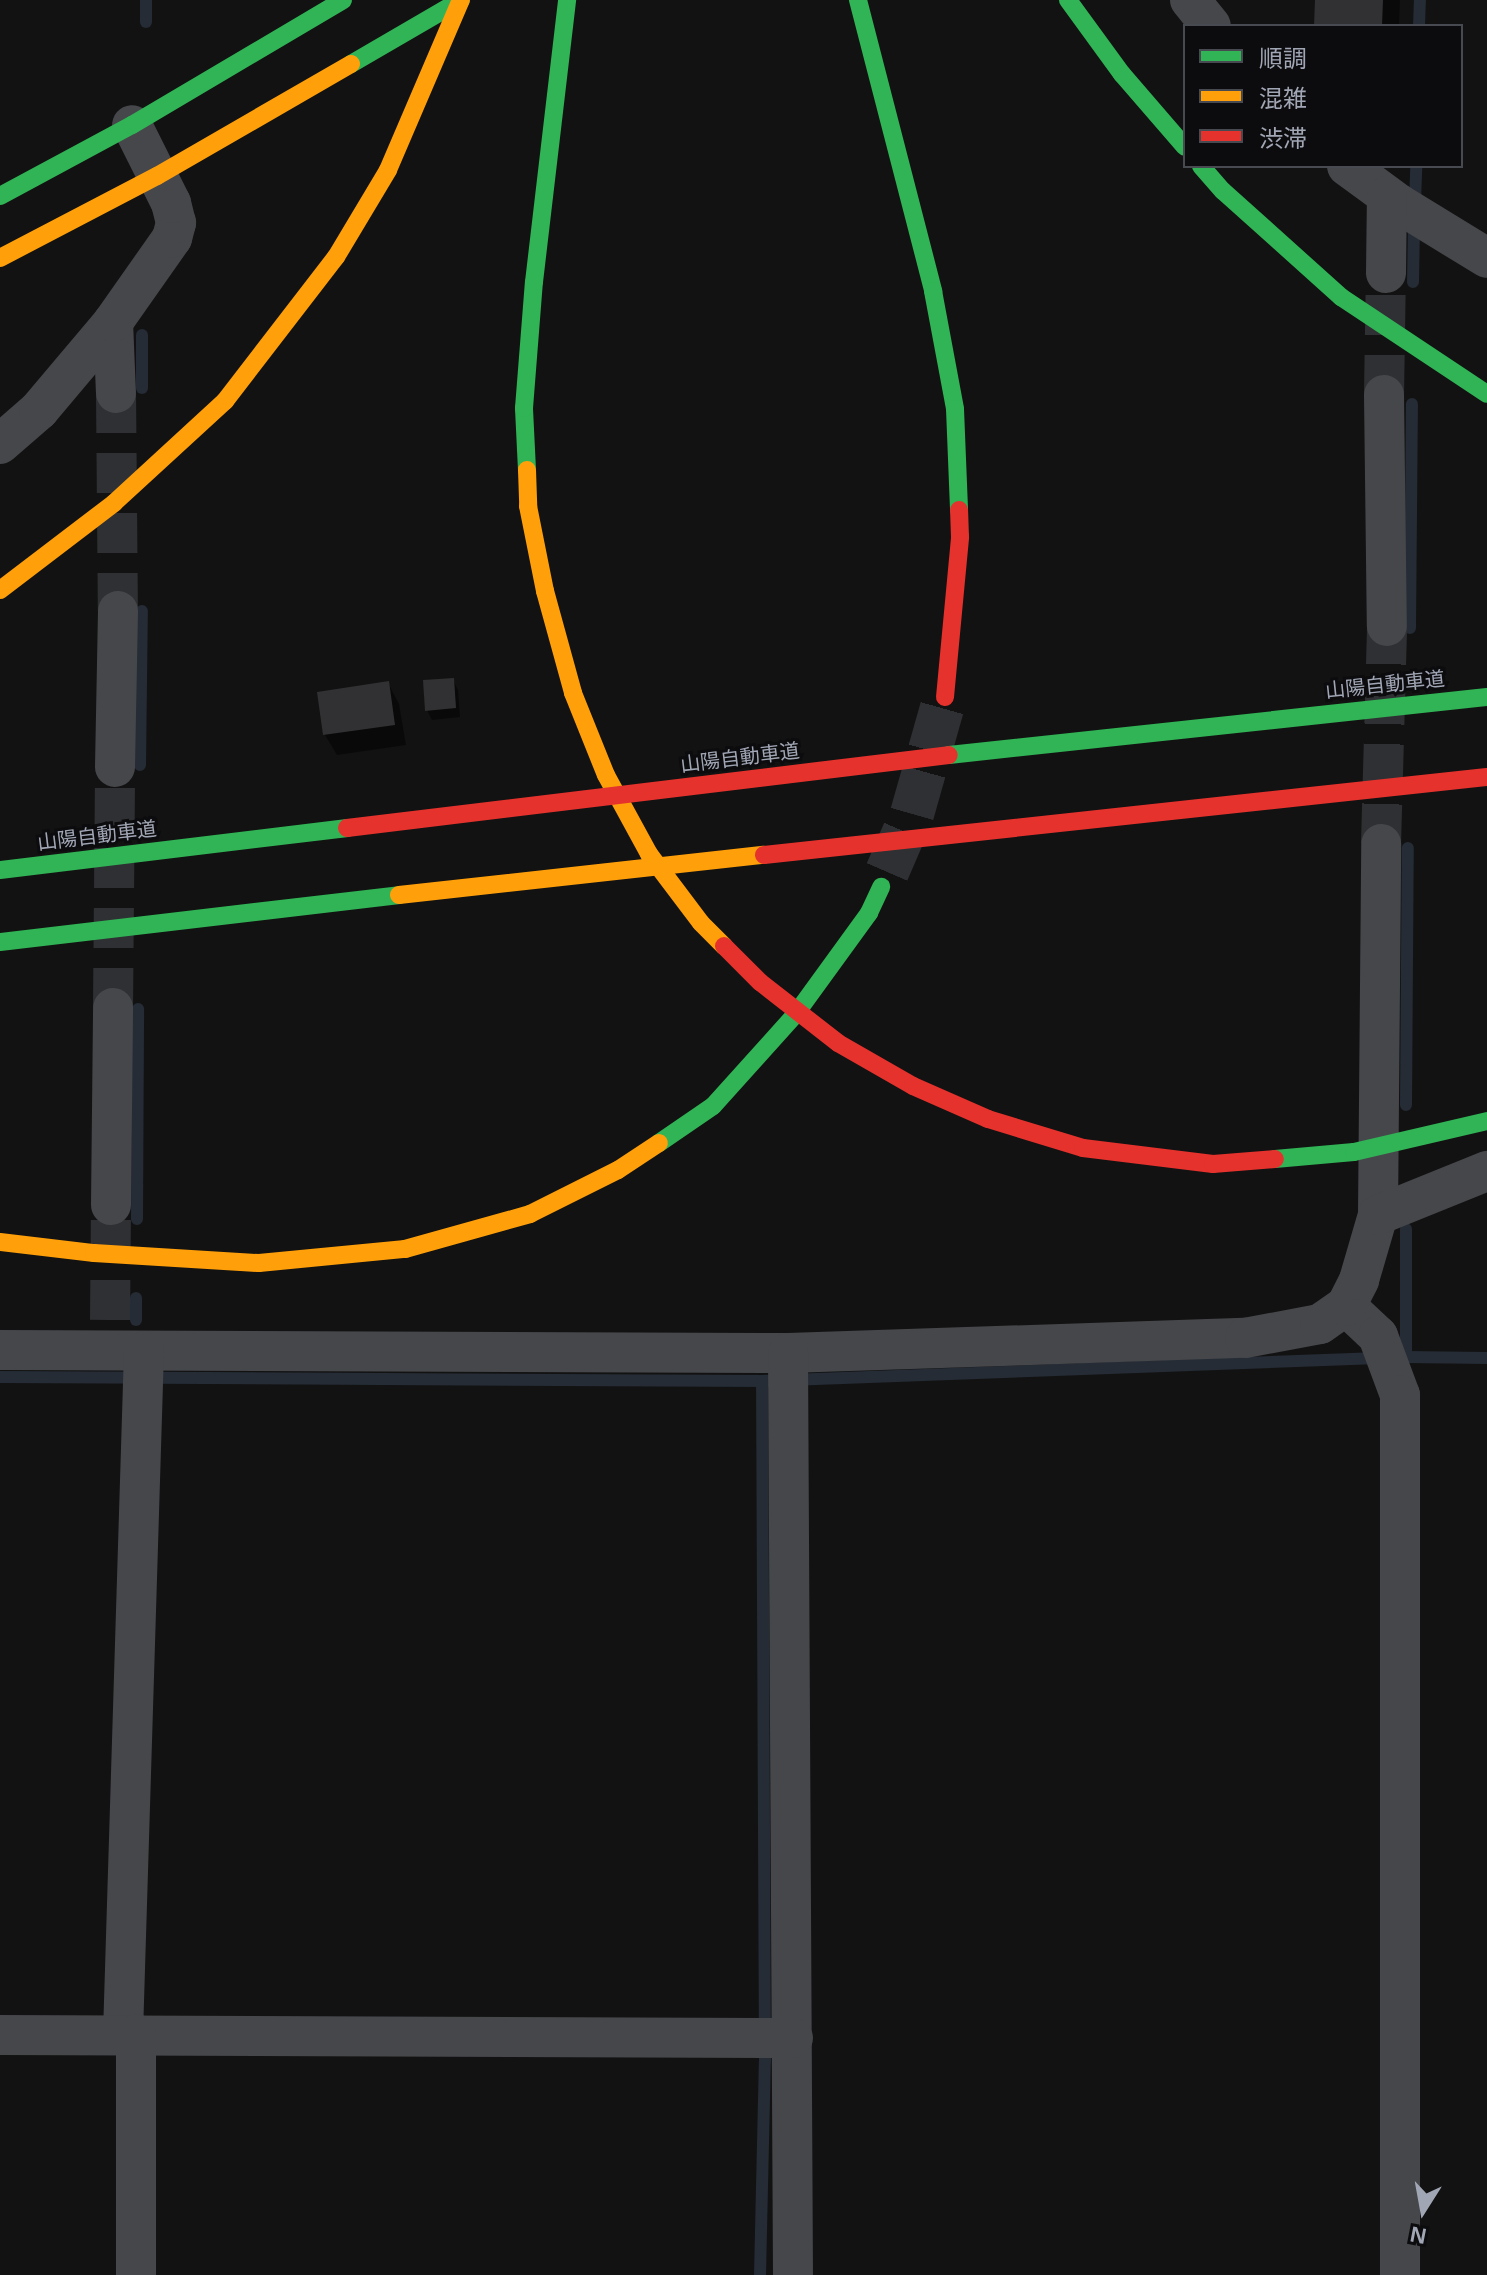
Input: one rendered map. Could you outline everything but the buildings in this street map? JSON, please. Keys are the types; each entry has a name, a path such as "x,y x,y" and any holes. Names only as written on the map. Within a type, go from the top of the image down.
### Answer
{"main road":[{"path":"0,196 132,125 343,0"},
{"path":"0,258 157,176 461,0"},
{"path":"0,590 114,503 225,401 336,257 388,170 461,0"},
{"path":"567,0 530,329 524,408 528,506 545,591 573,693 606,775 649,854 701,923 760,982 838,1043 913,1086 988,1119 1083,1148 1213,1164 1354,1152 1487,1121"},
{"path":"858,0 933,291 955,409 960,537 945,697"},
{"path":"1068,0 1122,74 1183,145"},
{"path":"1203,168 1223,191 1341,297 1487,394"},
{"name":"山陽自動車道","path":"0,870 1045,743 1487,697"},
{"path":"0,942 183,918 1487,777"},
{"path":"0,1242 94,1253 259,1263 405,1249 530,1214 618,1170 713,1106 795,1015 869,913 881,887"}],"street":[{"path":"1190,0 1209,24"},
{"path":"0,444 39,410 113,322 172,238 176,223 132,125"},
{"path":"1350,168 1487,258"},
{"path":"1386,273 1405,207"},
{"path":"113,322 116,393"},
{"path":"1384,395 1387,626"},
{"path":"115,767 118,611"},
{"path":"0,1350 788,1372 1245,1338 1320,1324 1346,1306 1359,1280 1378,1215 1381,844"},
{"path":"111,1205 113,1008"},
{"path":"1378,1215 1487,1171"},
{"path":"1346,1306 1378,1336 1400,1395 1400,2275"},
{"path":"130,1355 130,2034 136,2275"},
{"path":"788,1372 776,2038 793,2275"},
{"path":"0,2035 776,2038"}],"waterway":[{"path":"146,0 146,22"},
{"path":"1419,24 1420,0"},
{"path":"1415,203 1416,168"},
{"path":"1413,282 1414,222"},
{"path":"142,335 142,388"},
{"path":"1410,628 1412,404"},
{"path":"140,765 142,611"},
{"path":"1406,1105 1408,848"},
{"path":"137,1219 138,1009"},
{"path":"1406,1229 1406,1357"},
{"path":"136,1298 136,1320"},
{"path":"0,1377 762,1381 1406,1357 1487,1358"},
{"path":"760,2275 765,2061 762,1381"}],"tunnel":[{"path":"1384,395 1386,273"},
{"path":"116,393 118,611"},
{"path":"1381,844 1387,626"},
{"path":"887,872 912,814 945,697"},
{"path":"113,1008 115,767"},
{"path":"110,1320 111,1205"}],"traffic: fast":[{"path":"0,196 132,125 343,0"},
{"path":"351,64 461,0"},
{"path":"527,470 524,408 534,282 567,0"},
{"path":"858,0 933,291 955,409 959,510"},
{"path":"1068,0 1122,74 1183,145"},
{"path":"1203,168 1223,191 1341,297 1487,394"},
{"path":"949,755 1487,697"},
{"path":"0,870 347,828"},
{"path":"659,1143 713,1106 795,1015 869,913 881,887"},
{"path":"0,942 399,895"},
{"path":"1275,1159 1354,1152 1487,1121"}],"traffic: slow":[{"path":"0,590 114,503 225,401 336,257 388,170 461,0"},
{"path":"0,258 157,176 351,64"},
{"path":"527,470 528,506 545,591 573,693 606,775 649,854 701,923 724,946"},
{"path":"399,895 764,855"},
{"path":"0,1242 94,1253 259,1263 405,1249 530,1214 618,1170 659,1143"}],"traffic: jam":[{"path":"945,697 960,537 959,510"},
{"path":"347,828 949,755"},
{"path":"764,855 1487,777"},
{"path":"724,946 760,982 838,1043 913,1086 988,1119 1083,1148 1213,1164 1275,1159"}]}
